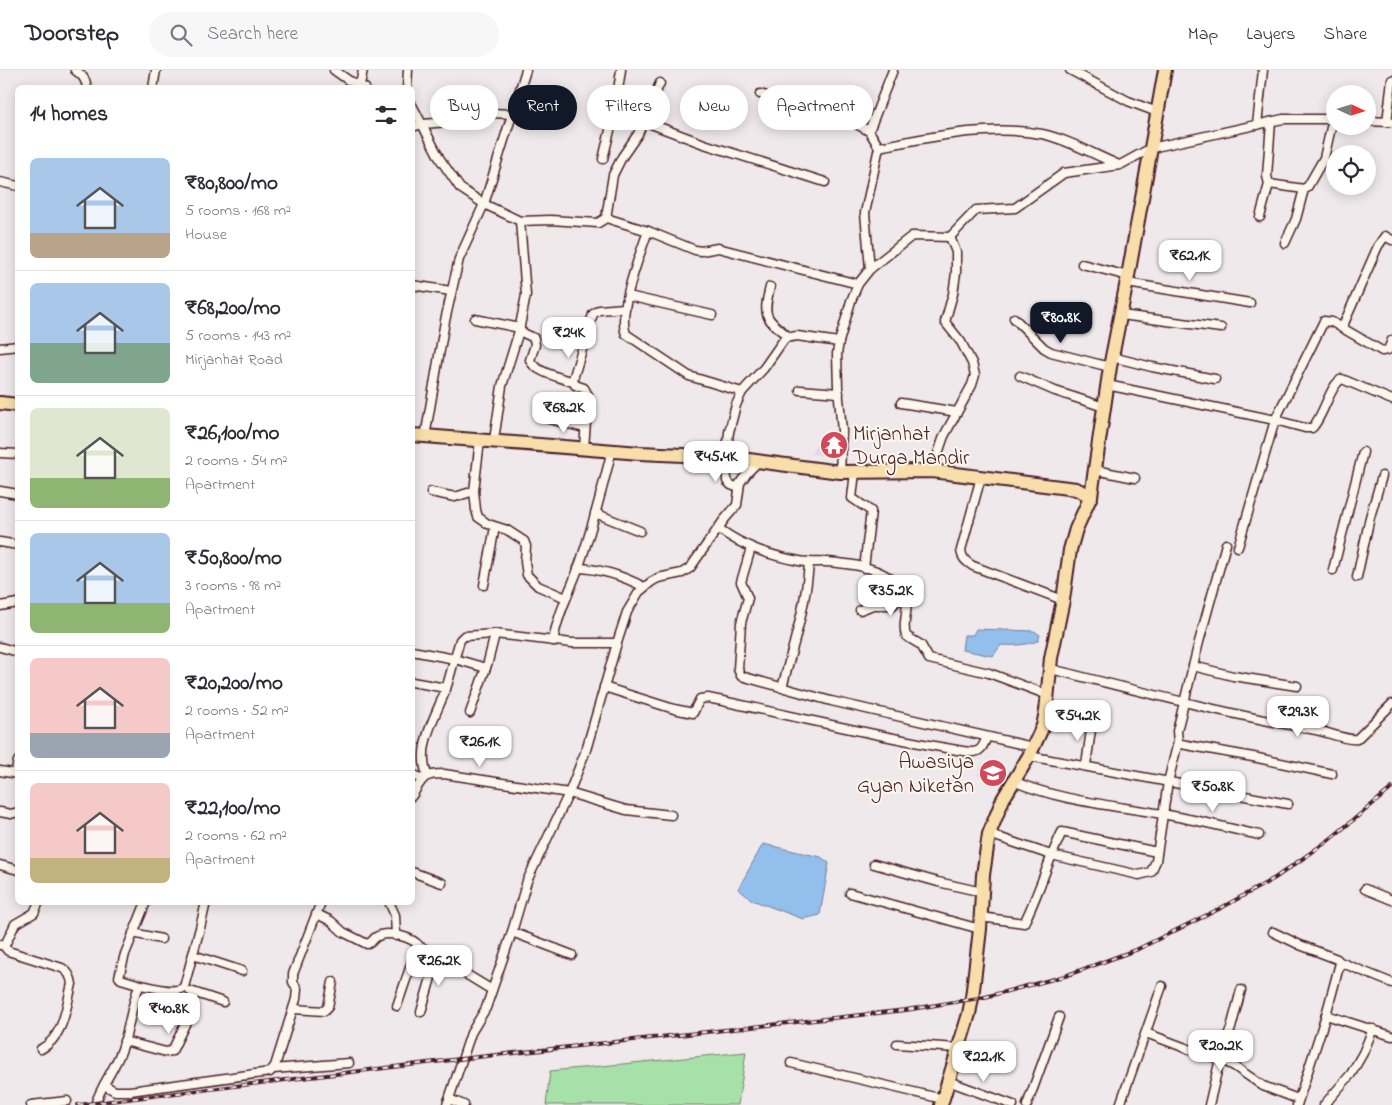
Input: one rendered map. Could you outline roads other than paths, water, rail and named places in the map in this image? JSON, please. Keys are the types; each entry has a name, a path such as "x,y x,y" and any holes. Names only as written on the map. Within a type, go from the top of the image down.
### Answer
{"main road":[{"path":"942,1102 972,998 989,834 1003,799 1043,726 1050,669 1070,550 1076,529 1091,496 1107,385 1165,70"},
{"path":"0,403 15,404"},
{"path":"419,436 726,457 840,472 932,471 1076,488 1091,496"}],"street":[{"path":"75,70 81,74 86,85"},
{"path":"154,85 156,70"},
{"path":"334,70 348,80 360,85"},
{"path":"363,70 363,85"},
{"path":"407,85 408,70"},
{"path":"522,85 526,70"},
{"path":"603,159 615,110 621,70"},
{"path":"870,269 865,213 879,147 869,131 893,70"},
{"path":"1070,70 1128,101 1157,112"},
{"path":"1257,125 1263,70"},
{"path":"1376,121 1390,122 1392,80"},
{"path":"415,110 440,159 460,188 484,204 520,221 550,220 598,223 606,218 613,175 640,130"},
{"path":"415,126 461,121 490,113 508,114"},
{"path":"840,472 842,431 837,365 838,342 858,284 870,269 912,236 950,237 976,210 1015,208 1064,172 1120,165 1151,148 1283,119 1326,119"},
{"path":"1260,217 1269,184 1267,176 1271,122"},
{"path":"419,436 459,259 484,204 509,130"},
{"path":"667,130 704,144 825,182"},
{"path":"879,147 951,133 1007,130 1043,134 1120,165"},
{"path":"1285,243 1296,219 1304,189 1308,186 1324,158 1330,135"},
{"path":"0,182 15,185"},
{"path":"1269,184 1304,189"},
{"path":"606,218 648,231 695,250 701,251 718,248 858,284"},
{"path":"494,440 502,386 520,329 526,288 520,221"},
{"path":"648,231 625,308 624,328 627,336 664,358 689,376 742,392"},
{"path":"1342,328 1378,246 1384,236 1392,240"},
{"path":"932,471 939,446 972,386 975,375 972,363 961,342 945,322 953,294 956,273 956,252 950,237"},
{"path":"1082,264 1128,279 1250,303"},
{"path":"415,285 451,291"},
{"path":"770,287 766,314 772,323 788,336"},
{"path":"628,296 712,315"},
{"path":"573,382 593,314 599,310 625,308"},
{"path":"1120,316 1221,328"},
{"path":"1014,318 1044,348 1051,352 1152,367 1215,379"},
{"path":"475,319 520,329 534,338 535,345 530,360 532,366 584,388 588,395 584,428 584,448"},
{"path":"1238,547 1275,420 1322,323 1326,320 1329,321 1382,351 1388,350 1392,340"},
{"path":"739,488 727,481 726,457 730,432 742,392 764,368 782,340 788,336 838,342"},
{"path":"0,348 15,346"},
{"path":"1020,376 1055,391 1104,407"},
{"path":"1107,385 1275,420 1304,428 1312,428 1330,397 1335,384 1342,379 1392,400"},
{"path":"800,390 839,393"},
{"path":"901,403 957,412"},
{"path":"549,419 584,428"},
{"path":"480,440 474,491 478,517 495,527 513,533 526,543 525,570 529,577 538,586 566,598"},
{"path":"553,641 558,618 578,568 595,513 612,450"},
{"path":"1333,570 1363,452"},
{"path":"0,453 15,454"},
{"path":"464,1105 448,1102 472,1034 486,1008 512,932 527,880 569,793 586,750 616,643 627,612 644,587 658,578 682,573 690,568 737,505 742,480 759,461"},
{"path":"1095,470 1135,478"},
{"path":"855,472 852,498 871,511 864,568"},
{"path":"1357,577 1370,517 1382,476"},
{"path":"981,477 961,550 965,561 972,566 1063,600"},
{"path":"0,491 15,494"},
{"path":"431,492 455,497 474,491"},
{"path":"595,513 640,531"},
{"path":"484,585 495,527"},
{"path":"718,528 738,543 751,548 809,563 832,563 864,568 887,576 896,582 904,594 907,609 905,634 908,638 920,644 929,658 989,673 1048,694"},
{"path":"0,542 15,544"},
{"path":"989,834 1051,855 1140,875 1151,872 1154,868 1168,782 1178,742 1177,731 1226,544"},
{"path":"751,548 741,582 748,598 741,623 738,669 739,674 746,679 987,737 1086,765 1288,804"},
{"path":"782,688 807,592 809,563"},
{"path":"578,568 605,571 627,578 644,587"},
{"path":"860,610 873,605 893,605 904,594"},
{"path":"0,606 15,604"},
{"path":"415,792 425,777 424,761 430,725 446,688 460,640 464,636 494,634 572,643 616,643"},
{"path":"470,713 486,668 494,634"},
{"path":"0,647 15,651"},
{"path":"415,652 455,659 486,668"},
{"path":"1193,666 1233,676 1297,686"},
{"path":"1050,669 1184,703 1355,740 1392,704"},
{"path":"415,683 446,688"},
{"path":"604,687 693,713 700,699 708,698 822,722 859,732 975,753 980,750 987,737"},
{"path":"1086,765 1092,723"},
{"path":"1178,742 1332,774"},
{"path":"0,771 15,774"},
{"path":"415,775 425,777 444,774 569,793 626,810 671,815"},
{"path":"1013,781 1032,789 1073,799 1163,814 1259,835"},
{"path":"0,812 15,813"},
{"path":"850,893 980,923 1024,923 1035,901 1051,855 1062,832 1157,852"},
{"path":"874,864 982,892"},
{"path":"0,865 15,869"},
{"path":"415,873 442,883"},
{"path":"1365,889 1392,900"},
{"path":"38,905 34,913 15,924 2,945 8,951 62,968 69,974 71,979 72,984 66,1009 56,1036 50,1045 41,1049"},
{"path":"145,905 119,977 141,985 169,990 183,988 223,1002"},
{"path":"183,988 205,905"},
{"path":"273,1069 298,992 293,982 293,974 320,905"},
{"path":"390,905 395,915 396,936"},
{"path":"317,914 331,921 343,932 367,944 380,936 396,936 414,940 420,947 492,990"},
{"path":"512,932 572,955"},
{"path":"1273,932 1300,945 1337,958 1340,962 1392,982"},
{"path":"134,933 161,939"},
{"path":"397,1006 415,949 420,947"},
{"path":"193,955 242,971"},
{"path":"421,1012 437,957"},
{"path":"1146,1033 1220,1059 1234,1066 1263,1086 1298,1102 1326,1015 1340,962"},
{"path":"294,1009 324,1011 328,1007 333,982"},
{"path":"95,1105 116,1062 124,1041 132,1005 138,987 141,985"},
{"path":"1120,1105 1162,986"},
{"path":"1209,1105 1220,1059 1241,990"},
{"path":"124,1041 166,1052 172,1051 190,1014 194,993"},
{"path":"1326,1015 1392,1036"},
{"path":"1027,1105 1058,1017"},
{"path":"1324,1105 1351,1074 1363,1054 1373,1029"},
{"path":"897,1044 958,1048"},
{"path":"104,1085 115,1091 130,1091 267,1072 273,1069 349,1063"},
{"path":"791,1063 942,1102"},
{"path":"948,1081 1012,1105"},
{"path":"32,1105 67,1100"}],"water":[{"path":"976,629 1034,631 1040,635 1038,641 1020,645 1001,645 993,656 962,650 964,635 973,635"},
{"path":"763,844 821,857 829,863 820,915 803,919 752,900 738,889"}],"railway":[{"path":"78,1105 460,1059 906,1010 985,997 1065,976 1138,949 1221,908 1275,878 1329,840 1392,788"}],"place":[{"name":"Mirjanhat Durga Mandir","path":"834,445"},
{"name":"Awasiya Gyan Niketan","path":"993,773"}]}
